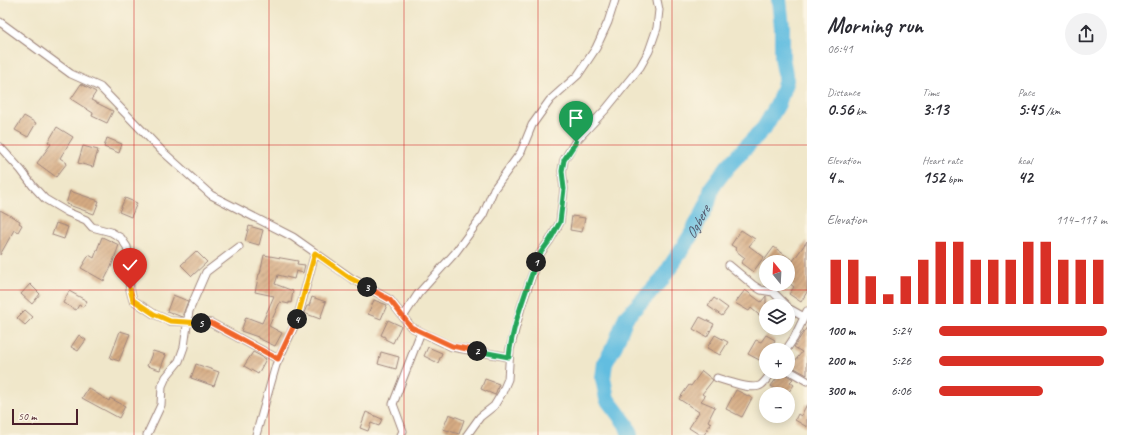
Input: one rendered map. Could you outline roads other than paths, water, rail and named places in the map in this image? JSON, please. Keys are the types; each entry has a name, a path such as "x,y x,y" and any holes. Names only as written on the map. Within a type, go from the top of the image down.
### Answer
{"street":[{"path":"403,316 418,294 455,253 483,216 494,189 521,152 532,125 550,100 578,75 596,48 608,22 615,0"},
{"path":"467,435 480,418 494,406 508,379 510,349 521,308 539,255 550,240 560,222 564,189 562,171 564,160 576,142 606,110 640,67 649,51 657,28 657,0"},
{"path":"0,22 71,74 100,87 161,150 211,195 293,237 350,278 390,300 411,327 452,346 509,357"},
{"path":"0,147 21,170 32,186 45,199 67,212 86,220 92,227 111,232 121,238 126,247 129,258 130,289 133,300 154,314 170,321 211,323 278,359"},
{"path":"147,435 162,405 162,386 166,377 179,361 184,347 189,311 206,272 239,247"},
{"path":"256,435 278,359 296,320 315,253"},
{"path":"729,264 753,285 761,290 773,292 780,299"},
{"path":"791,343 806,314 795,310"},
{"path":"401,435 403,431 393,404 421,332"},
{"path":"795,374 807,381"},
{"path":"717,378 746,386 756,387 761,386 766,379"}],"waterway":[{"name":"Ogbere","path":"630,435 626,424 607,399 603,378 605,363 615,345 626,317 661,281 691,235 708,203 712,187 728,166 764,128 778,104 786,80 782,57 782,27 779,0"}]}
